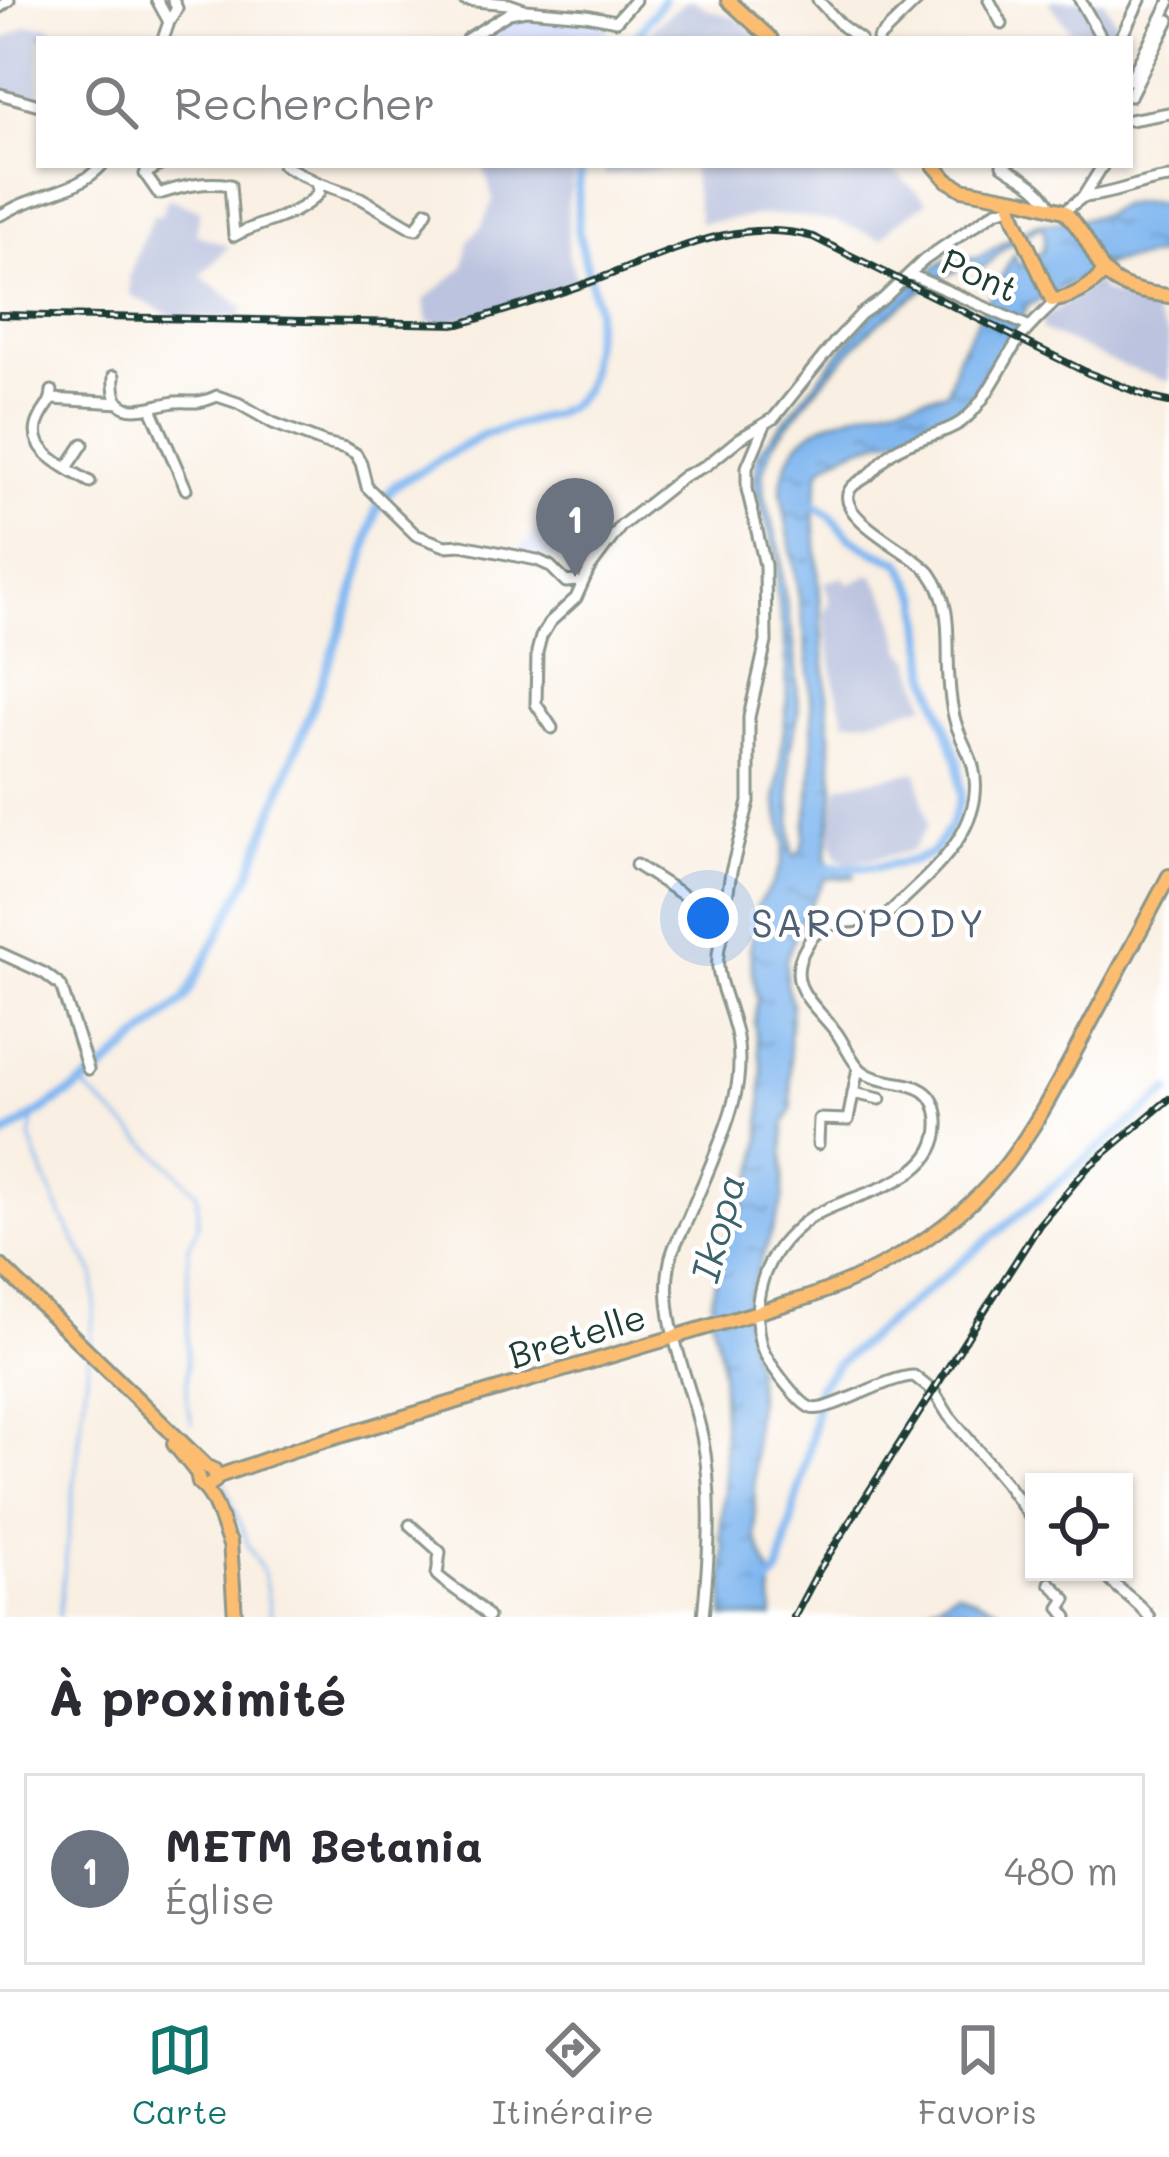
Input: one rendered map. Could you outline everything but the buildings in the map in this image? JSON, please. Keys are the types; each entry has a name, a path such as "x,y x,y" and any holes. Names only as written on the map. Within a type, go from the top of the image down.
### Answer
{"main road":[{"path":"728,0 768,36"},
{"path":"936,168 958,188 1014,209 1062,212 1100,274 1144,296 1169,297"},
{"path":"1014,209 1053,298 1100,274"},
{"name":"Bretelle","path":"209,1476 286,1448 296,1449 755,1314 880,1268 932,1234 985,1189 1006,1164 1035,1124 1169,876"},
{"path":"0,1265 209,1476 231,1530 235,1617"}],"street":[{"path":"0,7 9,0"},
{"path":"157,0 169,22"},
{"path":"164,36 177,8 173,0"},
{"path":"464,0 509,2 526,10"},
{"path":"472,36 509,13 526,10 616,21 635,0"},
{"path":"818,0 856,36"},
{"path":"881,36 918,0"},
{"path":"989,0 1002,24"},
{"path":"1080,0 1100,36"},
{"path":"1128,0 1134,11"},
{"path":"1122,36 1140,0"},
{"path":"1133,89 1169,3"},
{"path":"1133,75 1169,20"},
{"path":"1153,42 1169,50"},
{"path":"0,94 36,104"},
{"path":"1133,119 1169,113"},
{"path":"0,215 73,187 99,168"},
{"path":"155,168 145,174 159,194 209,182 230,185 235,236 257,224 279,221 309,204 319,194 316,182"},
{"path":"289,168 359,197 412,228 416,229 427,211"},
{"path":"1015,169 1062,212 1083,197 1101,168"},
{"path":"1083,197 1169,178"},
{"path":"552,728 536,704 537,652 550,622 576,598 604,547 632,515 775,418 835,341 924,260 996,211 1014,209"},
{"name":"Pont","path":"909,274 1030,327"},
{"path":"1025,1510 965,1438 934,1392 914,1376 817,1408 807,1406 764,1356 755,1314 768,1262 782,1244 809,1219 882,1189 920,1165 932,1151 938,1125 931,1099 913,1085 867,1075 858,1068 798,984 801,955 823,928 886,916 940,864 965,827 974,796 975,779 956,722 948,676 950,625 933,578 853,510 848,495 895,450 968,416 1053,298"},
{"path":"114,376 113,386 130,410 174,402 190,405 217,396 274,423 346,448 362,463 368,487 416,535 446,546 537,560 566,582 581,584"},
{"path":"90,482 39,447 35,438 38,419 50,406 52,395 121,403"},
{"path":"151,408 186,489"},
{"path":"636,865 716,910 723,922 749,802 749,717 766,643 765,565 747,489 753,437"},
{"path":"67,468 83,443"},
{"path":"703,1617 710,1492 668,1268 729,1116 739,1076 735,1027 718,980 718,946 724,929 716,910"},
{"path":"0,953 61,986 88,1069"},
{"path":"846,1137 858,1068"},
{"path":"854,1093 880,1099"},
{"path":"818,1144 819,1120 848,1120"},
{"path":"410,1525 440,1552 437,1575 488,1617"},
{"path":"1110,1581 1149,1617"},
{"path":"1051,1583 1066,1599 1060,1608 1067,1617"}],"shaded area":[{"path":"694,0 736,18 757,36 650,36 655,25"},
{"path":"1048,0 1103,0 1125,36 1074,36"},
{"path":"517,13 614,20 605,36 479,36"},
{"path":"27,26 48,26 59,36 36,36 36,101 0,92 0,41"},
{"path":"484,168 575,168 568,202 568,253 577,281 500,309 444,323 428,322 424,300 464,267 469,240 482,226 493,200"},
{"path":"605,168 665,168 605,175"},
{"path":"691,168 891,168 927,202 882,239 836,222 797,216 700,223"},
{"path":"168,198 200,210 196,234 229,246 201,276 244,308 238,318 174,317 130,295 129,277 139,248 154,214 160,216"},
{"path":"1097,281 1102,291 1153,312 1169,338 1169,382 1043,330 1042,320"},
{"path":"561,519 580,547 563,565 556,557 550,564 510,555 527,538"},
{"path":"872,574 890,603 903,651 912,660 926,705 845,721 835,686 824,613 830,601 824,582 844,577 848,584"},
{"path":"917,771 928,825 912,851 847,864 837,858 831,820 839,786"}],"water":[{"path":"1169,203 1169,253 1110,263 1027,306 961,412 926,429 853,450 820,469 814,515 834,791 826,859 834,871 853,870 854,877 825,879 786,959 792,1003 792,1109 784,1125 783,1201 743,1310 757,1395 755,1536 771,1576 773,1617 724,1617 721,1359 712,1296 723,1246 757,1164 762,1069 750,949 757,905 772,885 785,843 776,800 787,703 786,650 776,589 778,560 754,485 759,452 868,318 907,284 944,261 978,258 1035,224 1079,220 1121,205","holes":["1040,226 1045,233 1043,251 1019,267 1014,254 957,357 947,392 863,411 817,428 796,447 787,464 781,491 802,614 813,739 804,840 796,856 792,852 789,752 799,712 794,644 781,553 764,493 763,473 773,444 873,327 939,277 984,267"]},
{"path":"957,1591 991,1605 1012,1617 912,1617"}],"waterway":[{"path":"637,36 663,0"},
{"path":"0,1138 97,1075 185,999 248,878 336,644 376,510 394,486 483,435 554,414 584,390 597,306 578,232 581,168"},
{"name":"Ikopa","path":"809,502 830,515 848,536 900,562 920,598 928,673 958,762 961,797 951,826 933,853 877,867 819,868"},
{"name":"Ikopa","path":"82,1085 197,1194 198,1226 188,1249 187,1401 192,1423"},
{"name":"Ikopa","path":"764,1591 779,1571 812,1436 818,1388 837,1364 1169,1091"},
{"path":"34,1116 30,1138 45,1178 94,1274 90,1347"},
{"path":"59,1617 89,1356"},
{"name":"Ikopa","path":"225,1484 264,1574 271,1617"}],"railway":[{"path":"0,315 460,324 705,240 758,231 785,232 813,237 1088,373 1169,402"},
{"path":"794,1617 819,1570 1039,1225 1088,1167 1169,1099"}],"place":[{"name":"METM Betania","path":"575,577"}],"district":[{"name":"SAROPODY","path":"869,923"}]}
